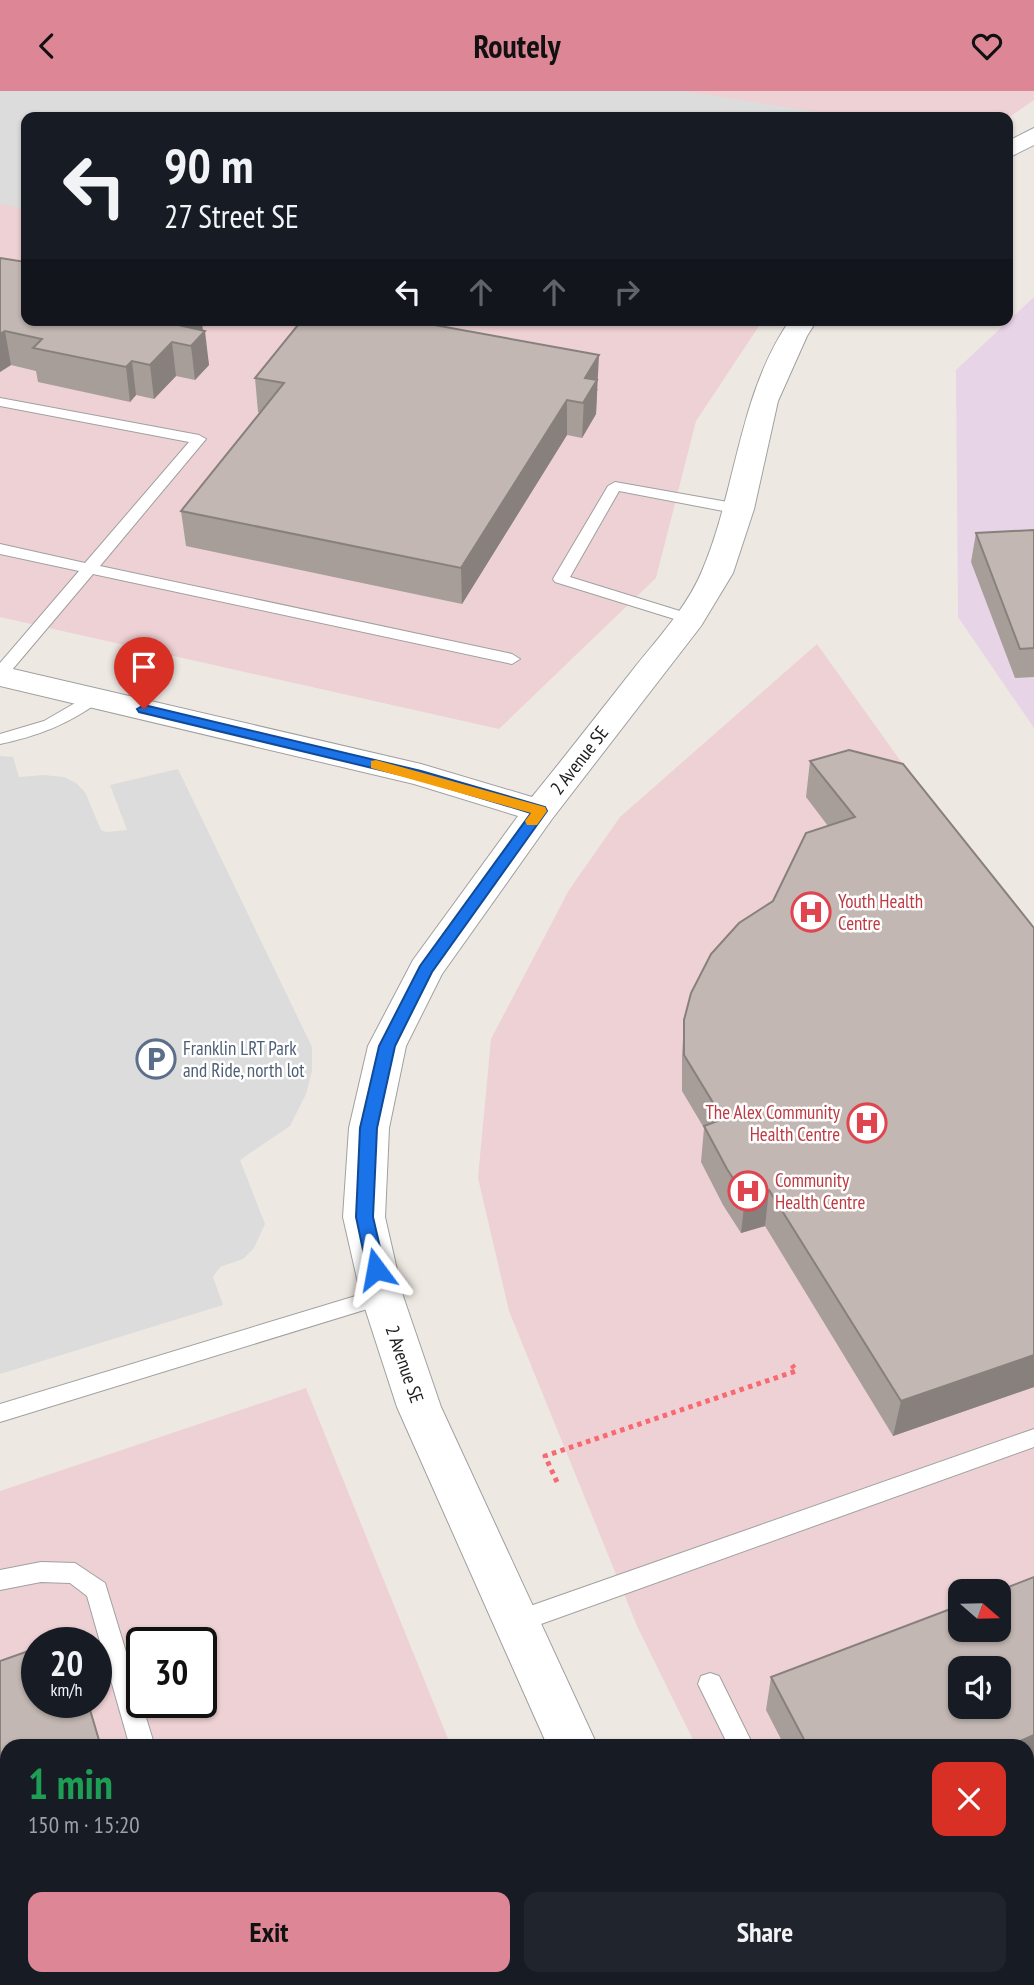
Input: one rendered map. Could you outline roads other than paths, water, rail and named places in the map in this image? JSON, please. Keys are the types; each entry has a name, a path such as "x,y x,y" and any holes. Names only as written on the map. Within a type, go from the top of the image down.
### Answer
{"street":[{"path":"1013,148 1034,135"},
{"name":"2 Avenue SE","path":"569,1739 419,1407 382,1296 364,1217 369,1128 387,1046 426,969 540,811 690,619 717,573 739,509 764,401 800,326"},
{"path":"0,675 421,775 540,811"}],"lane":[{"path":"0,402 199,439 87,568 0,675"},
{"path":"690,619 561,579 615,486 739,509"},
{"path":"0,549 512,659"},
{"path":"0,739 40,730 65,719 94,697"},
{"path":"0,1413 382,1296"},
{"path":"516,1622 1034,1438"},
{"path":"0,1580 41,1572 75,1573 97,1590 141,1739"},
{"path":"710,1684 737,1739"}],"place":[{"name":"Youth Health Centre","path":"811,912"},
{"name":"Franklin LRT Park and Ride, north lot","path":"156,1059"},
{"name":"The Alex Community Health Centre","path":"867,1123"},
{"name":"Community Health Centre","path":"748,1191"}]}
